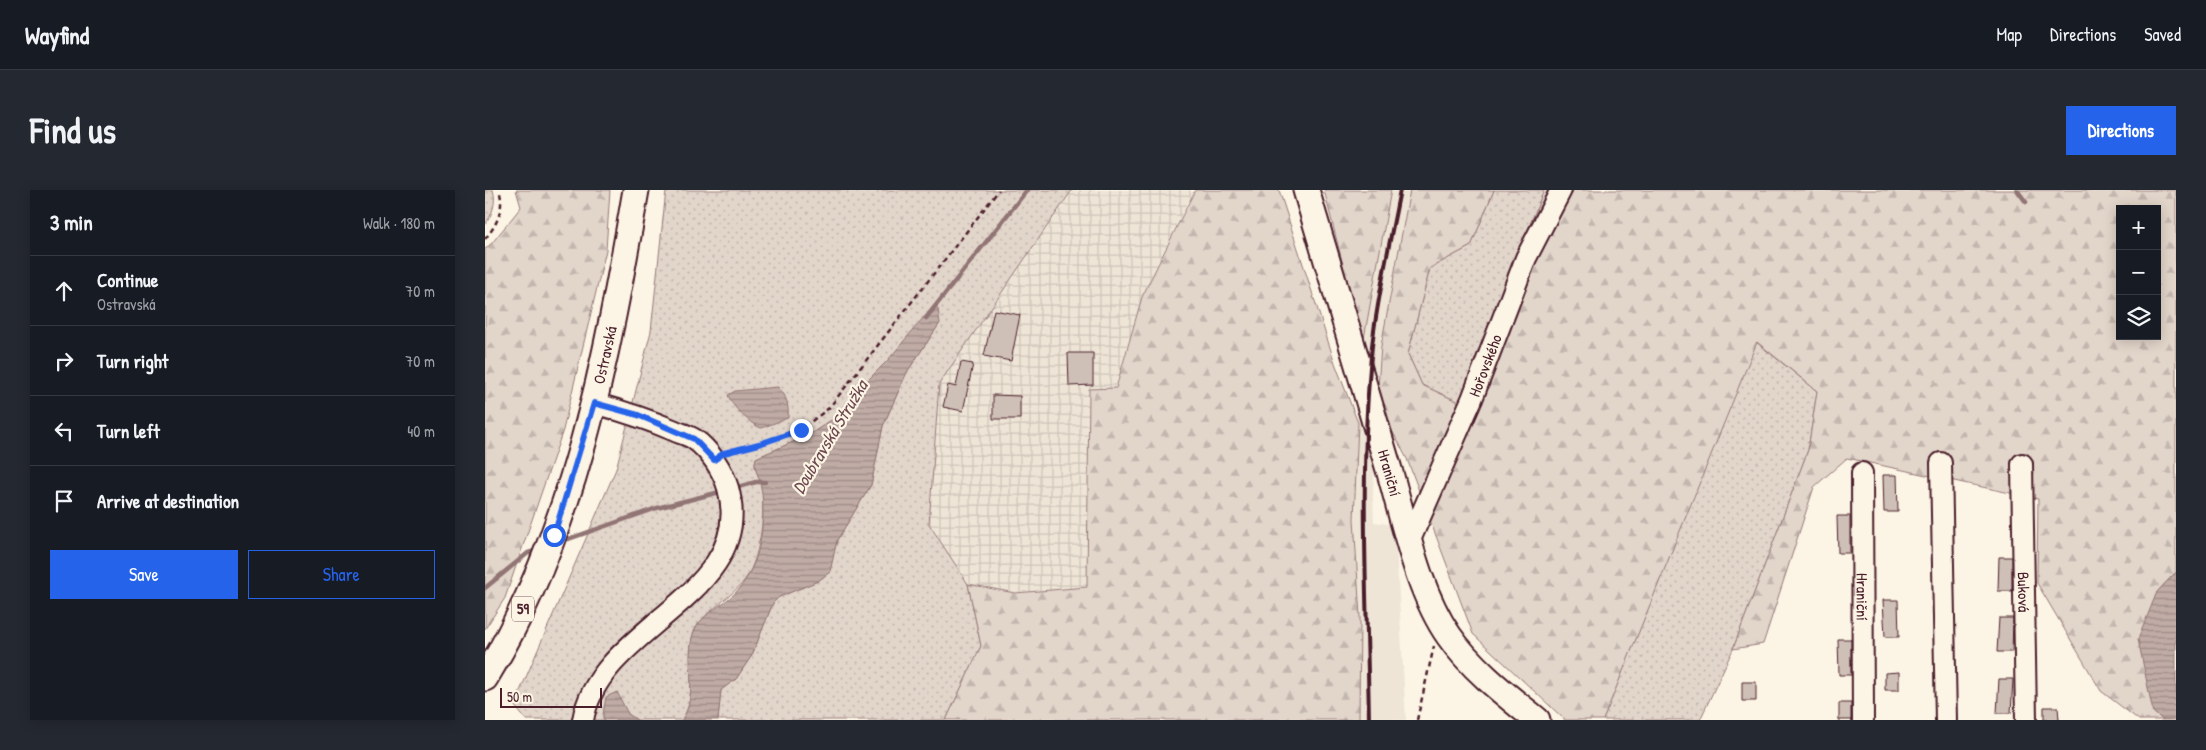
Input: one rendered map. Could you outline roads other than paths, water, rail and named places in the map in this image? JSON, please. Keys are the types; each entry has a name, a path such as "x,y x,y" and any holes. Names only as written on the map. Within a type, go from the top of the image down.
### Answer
{"main road":[{"name":"Ostravská","path":"485,678 504,648 534,585 554,535 594,403 612,326 636,190"},
{"name":"Hraniční","path":"1306,190 1409,540 1424,584 1440,621 1449,636 1471,662 1537,720"}],"street":[{"name":"Hořovského","path":"1409,540 1472,399 1526,258 1561,190"},
{"path":"583,720 586,703 599,678 618,655 698,587 715,566 727,542 732,522 731,501 725,480 714,460 694,439 638,415 594,403"},
{"path":"1941,463 1945,720"},
{"name":"Buková","path":"2022,464 2026,720"},
{"name":"Hraniční","path":"1862,473 1863,720"}],"water":[{"path":"938,309 940,323 907,372 883,426 871,485 837,540 830,572 818,581 779,597 773,603 752,655 736,679 721,690 718,720 682,720 687,710 691,690 691,648 695,630 705,616 739,589 757,556 763,508 762,490 755,468 756,458 809,435 836,417 923,318"},
{"path":"778,387 787,401 788,418 761,428 752,423 733,405 728,395 735,391"},
{"path":"2176,572 2176,720 2163,720 2153,712 2138,639 2157,592"},
{"path":"617,692 628,714 637,720 604,720 606,697"}],"waterway":[{"name":"Doubravská Stružka","path":"926,318 1027,190"},
{"path":"2017,190 2026,202"},
{"path":"734,488 756,482 765,482"},
{"path":"560,542 657,508 724,491"},
{"path":"485,588 528,553 538,550"}],"railway":[{"path":"1369,720 1365,533 1368,393 1377,307 1400,190"}]}
